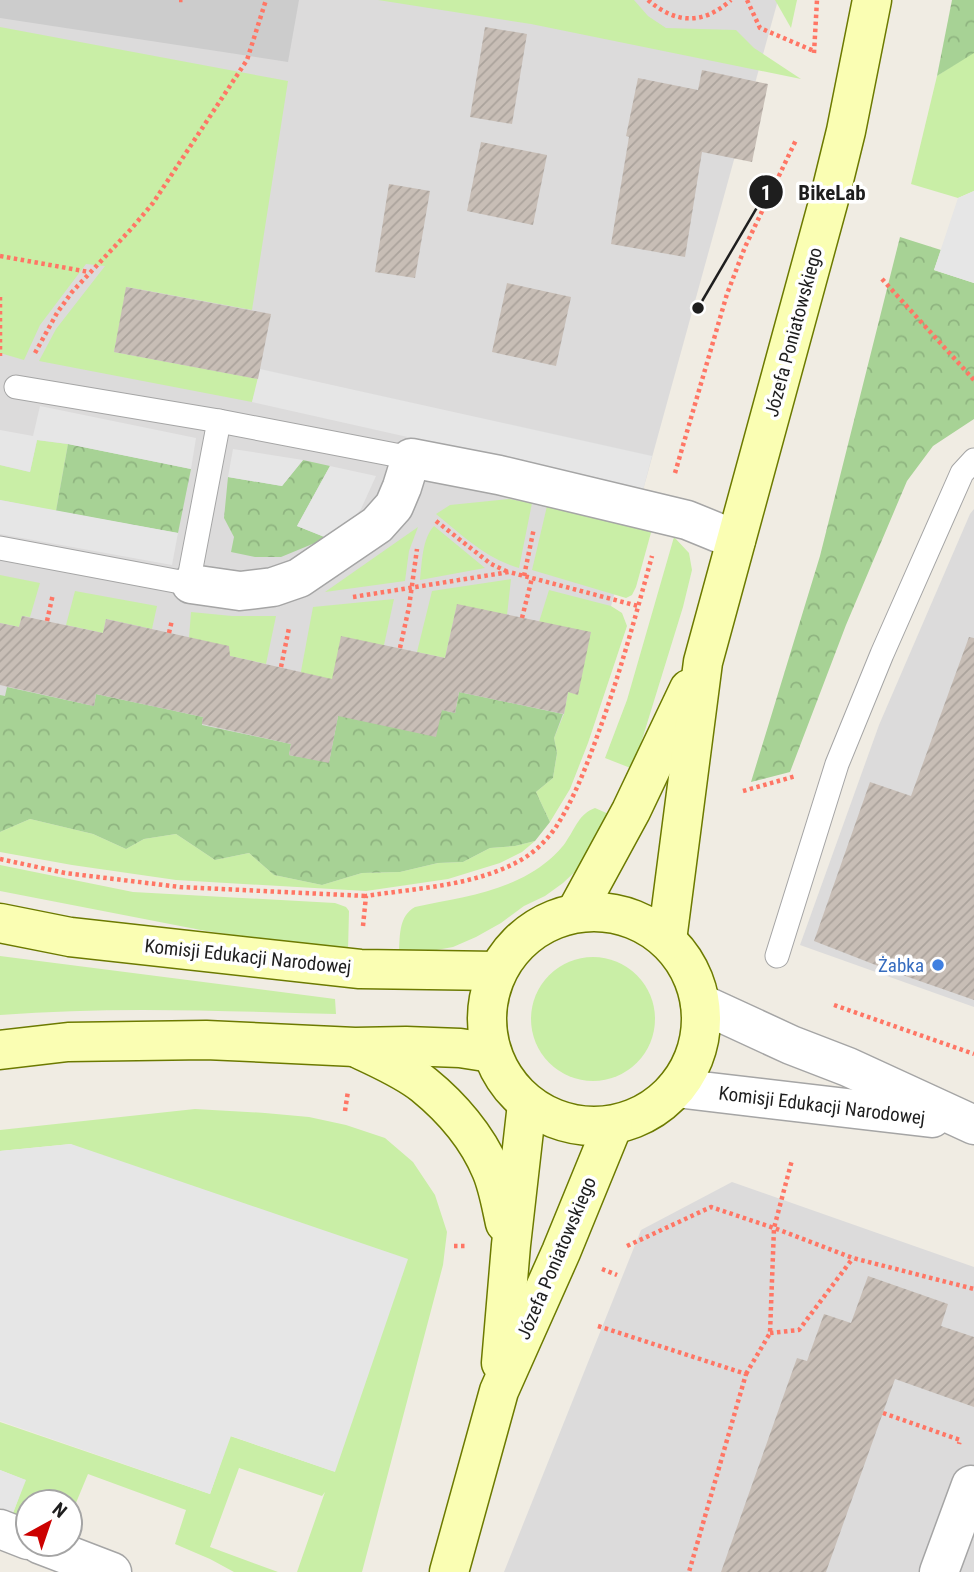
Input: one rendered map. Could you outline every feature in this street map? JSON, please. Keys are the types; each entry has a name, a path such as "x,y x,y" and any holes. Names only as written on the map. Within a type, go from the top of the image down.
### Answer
{"street":[{"name":"Józefa Poniatowskiego","path":"667,940 702,662 831,192 872,0"},
{"path":"190,584 240,591 272,587 299,578 377,526 394,506 406,476 499,475 687,520 736,540"},
{"name":"Józefa Poniatowskiego","path":"576,912 631,811 702,662"},
{"path":"576,912 612,913 642,923 667,940 685,962 700,1003 700,1037 693,1059 676,1088 654,1108 613,1125 581,1125 555,1119 527,1104 505,1080 492,1053 486,1027 487,1001 497,971 515,946 540,925 576,912"},
{"name":"Komisji Edukacji Narodowej","path":"0,923 70,937 359,969 497,971"},
{"name":"Komisji Edukacji Narodowej","path":"700,1003 971,1124"},
{"path":"0,1050 68,1042 206,1040 355,1047 460,1048 492,1053"},
{"path":"355,1047 389,1063 422,1084 452,1112 476,1140 492,1171 511,1245"},
{"name":"Komisji Edukacji Narodowej","path":"676,1088 971,1124"},
{"name":"Józefa Poniatowskiego","path":"499,1391 511,1245 527,1104"},
{"name":"Józefa Poniatowskiego","path":"449,1572 499,1391 561,1252 613,1125"},
{"path":"939,1572 971,1485"},
{"path":"70,1558 97,1570"}],"lane":[{"path":"16,387 219,421 406,476"},
{"path":"0,548 190,584 219,421"},
{"path":"777,956 837,764 962,473 974,460"}],"path":[{"path":"16,387 57,313 72,292 153,203 247,60 266,0"},
{"path":"648,0 663,12 681,19 699,19 716,12 731,0"},
{"path":"747,0 760,29 814,51"},
{"path":"811,64 817,0"},
{"path":"0,859 65,873 180,887 366,896 461,882 496,872 542,845 555,828 588,763 620,671 727,294 745,247 796,140"},
{"path":"0,256 90,272"},
{"path":"882,279 974,380"},
{"path":"0,297 0,356"},
{"path":"406,476 491,565 509,572"},
{"path":"400,648 418,546"},
{"path":"522,618 532,578"},
{"path":"47,621 55,590"},
{"path":"281,667 291,618"},
{"path":"743,790 837,764"},
{"path":"359,969 366,896"},
{"path":"834,1005 974,1054"},
{"path":"689,1572 746,1374 770,1333 774,1228 792,1160"},
{"path":"627,1246 711,1207 853,1258 974,1289"},
{"path":"770,1333 799,1330 853,1258"},
{"path":"598,1326 746,1374"}],"shaded area":[{"path":"0,0 778,0 570,755 0,818"},
{"path":"0,0 299,0 288,62 0,18"},
{"path":"974,191 974,283 934,270 958,198"},
{"path":"260,369 652,456 643,490 252,402"},
{"path":"40,406 196,438 191,469 37,440 30,472 0,465 0,430 33,436"},
{"path":"233,449 303,460 282,486 228,477"},
{"path":"330,466 376,476 361,509 351,522 327,538 297,526"},
{"path":"0,500 178,533 172,565 0,534"},
{"path":"974,509 974,1007 800,945 879,725"},
{"path":"71,1144 408,1259 335,1472 231,1436 210,1494 0,1421 0,1151"},
{"path":"732,1182 974,1267 974,1572 504,1572 641,1230"},
{"path":"0,1470 26,1480 23,1488 14,1488 13,1513 0,1508"}],"green space":[{"path":"378,0 634,0 648,16 666,28 736,30 754,48 801,79 531,24"},
{"path":"775,0 797,0 791,28"},
{"path":"952,0 974,0 974,53 937,76"},
{"path":"0,27 288,81 252,310 127,287 114,352 259,379 252,402 39,361 56,329 105,266 86,264 40,325 24,360 0,353"},
{"path":"972,53 974,191 958,198 911,184 937,76"},
{"path":"900,237 941,250 934,270 974,283 974,419 933,446 907,481 846,625 790,772 751,782 820,556"},
{"path":"37,440 68,444 56,511 0,500 0,465 30,472"},
{"path":"68,444 191,469 178,533 56,511"},
{"path":"303,460 330,466 297,526 327,538 281,557 255,557 231,552 234,537 224,518 228,477 282,486"},
{"path":"509,499 532,503 519,568 485,552 436,514 450,505"},
{"path":"547,506 652,529 632,595 626,598 532,570"},
{"path":"434,526 485,568 420,580 425,544"},
{"path":"418,527 409,551 405,581 325,592"},
{"path":"674,537 689,553 692,570 633,769 605,758 627,700"},
{"path":"0,575 40,583 30,617 22,616 19,627 0,623"},
{"path":"511,579 507,615 457,605 445,658 417,652 432,591"},
{"path":"549,590 611,606 622,613 627,626 570,789 550,822 536,792 553,778 557,753 554,738 564,714 568,692 578,694 539,622"},
{"path":"75,591 157,606 152,629 106,619 103,633 66,625"},
{"path":"394,599 384,645 331,688 299,682 313,607"},
{"path":"191,612 276,616 266,664 230,656 189,638"},
{"path":"7,687 94,706 96,694 203,717 202,725 291,744 289,755 329,762 338,716 442,710 455,713 459,692 563,714 554,738 557,753 553,778 536,792 550,822 535,841 490,848 463,862 438,863 400,872 362,873 322,885 274,875 249,853 215,860 176,834 144,839 126,849 93,834 30,819 0,832 0,695 5,696"},
{"path":"595,808 611,815 581,866 563,883 501,923 453,947 431,951 399,951 401,926 406,915 415,907 485,892 534,871 565,843 581,817"},
{"path":"30,819 93,834 126,849 144,839 176,834 215,860 249,853 274,875 322,885 362,873 400,872 438,863 463,862 490,848 535,841 522,852 500,863 448,879 366,891 176,880 0,852 0,832"},
{"path":"0,865 133,892 335,903 349,911 348,951 206,931 0,891"},
{"path":"0,956 335,999 336,1014 126,1010 0,1015"},
{"path":"593,957 617,961 637,975 651,995 655,1019 651,1043 637,1063 617,1077 593,1081 569,1077 549,1063 535,1043 531,1019 535,995 549,975 569,961"},
{"path":"195,1109 265,1113 309,1117 346,1125 385,1138 413,1162 435,1195 447,1232 443,1265 362,1572 297,1572 325,1492 322,1496 239,1468 210,1547 278,1572 234,1572 175,1544 186,1510 88,1474 82,1488 22,1488 25,1480 0,1470 0,1422 210,1494 230,1436 333,1471 71,1144 0,1151 0,1130"}],"building":[{"path":"485,27 527,34 512,124 470,117"},
{"path":"702,70 768,84 752,162 702,152 685,257 611,244 629,137 626,136 638,78 698,90"},
{"path":"481,142 547,155 533,225 467,211"},
{"path":"389,184 430,191 415,278 375,272"},
{"path":"507,283 571,297 556,366 492,352"},
{"path":"126,287 271,314 258,379 114,352"},
{"path":"457,604 591,632 578,695 568,692 564,714 459,692 455,713 442,710 436,737 338,716 329,763 289,755 291,744 202,724 203,717 96,694 94,706 0,685 0,623 19,627 22,616 103,633 106,619 229,646 230,656 332,679 341,636 445,658"},
{"path":"969,637 974,638 974,1000 814,941 870,782 911,796"},
{"path":"868,1276 948,1304 941,1326 974,1337 974,1407 895,1379 826,1572 721,1572 797,1358 807,1361 824,1314 851,1323"}],"place":[{"name":"BikeLab","path":"698,308"},
{"name":"Żabka","path":"938,965"}]}
